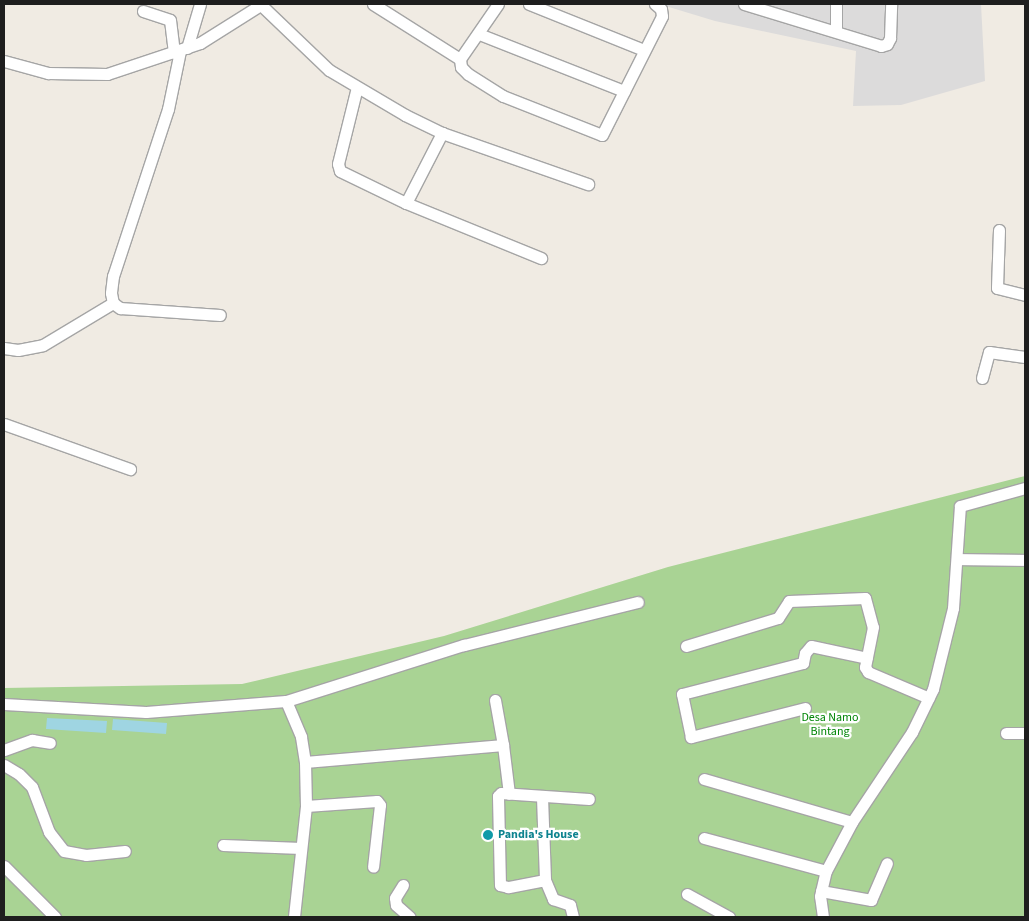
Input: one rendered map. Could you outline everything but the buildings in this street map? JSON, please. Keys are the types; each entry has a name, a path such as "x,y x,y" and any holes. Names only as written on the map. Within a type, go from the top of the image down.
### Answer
{"street":[{"path":"113,303 112,276 168,110 180,51 200,4"},
{"path":"4,60 48,73 89,76 107,74 180,51 228,28 261,4 329,70 356,87 442,133 588,184"},
{"path":"373,4 460,59"},
{"path":"498,4 460,59 461,67 468,74 503,96 598,135 604,133 662,16 662,9 655,4"},
{"path":"529,4 644,50"},
{"path":"744,4 776,8 884,45 890,38 890,4"},
{"path":"836,4 836,30"},
{"path":"143,11 170,20 180,51"},
{"path":"479,34 624,91"},
{"path":"356,87 339,169 406,202 541,258"},
{"path":"406,202 442,133"},
{"path":"999,230 997,288 1025,295"},
{"path":"113,303 120,308 220,315"},
{"path":"4,348 18,350 43,345 113,303"},
{"path":"982,378 990,352 1025,357"},
{"path":"4,424 130,469"},
{"path":"823,917 821,891 826,871 852,822 912,732 929,698 953,608 960,506 1025,488"},
{"path":"957,559 1025,560"},
{"path":"686,646 778,618 789,601 865,598 873,627 867,658 868,672 929,698"},
{"path":"4,704 146,712 286,701 464,645 638,602"},
{"path":"804,708 691,737 682,694 803,663 804,653 811,646 867,658"},
{"path":"496,700 509,794"},
{"path":"286,701 300,737 305,762 306,806 294,917"},
{"path":"1006,733 1025,733"},
{"path":"4,750 32,740 50,743"},
{"path":"305,762 503,745"},
{"path":"4,765 19,774 32,787 50,832 64,851 86,855 125,851"},
{"path":"704,779 852,822"},
{"path":"545,880 508,887 500,885 498,796 509,794 542,798 589,799"},
{"path":"542,798 545,880 553,899 570,905 573,917"},
{"path":"306,806 377,801 380,804 373,867"},
{"path":"704,838 826,871"},
{"path":"224,845 301,848"},
{"path":"821,891 871,900 887,863"},
{"path":"4,866 56,917"},
{"path":"403,885 395,898 396,905 410,917"},
{"path":"687,894 729,917"}],"shaded area":[{"path":"659,4 981,4 985,81 901,105 853,106 856,51 715,21"}],"green space":[{"name":"Desa Namo Bintang","path":"1025,476 1025,917 4,917 4,688 242,684 444,636 668,567"}],"water":[{"path":"47,718 107,721 106,733 46,729"},
{"path":"113,719 167,723 166,734 112,730"}],"place":[{"name":"Pandia's House","path":"488,835"}]}
